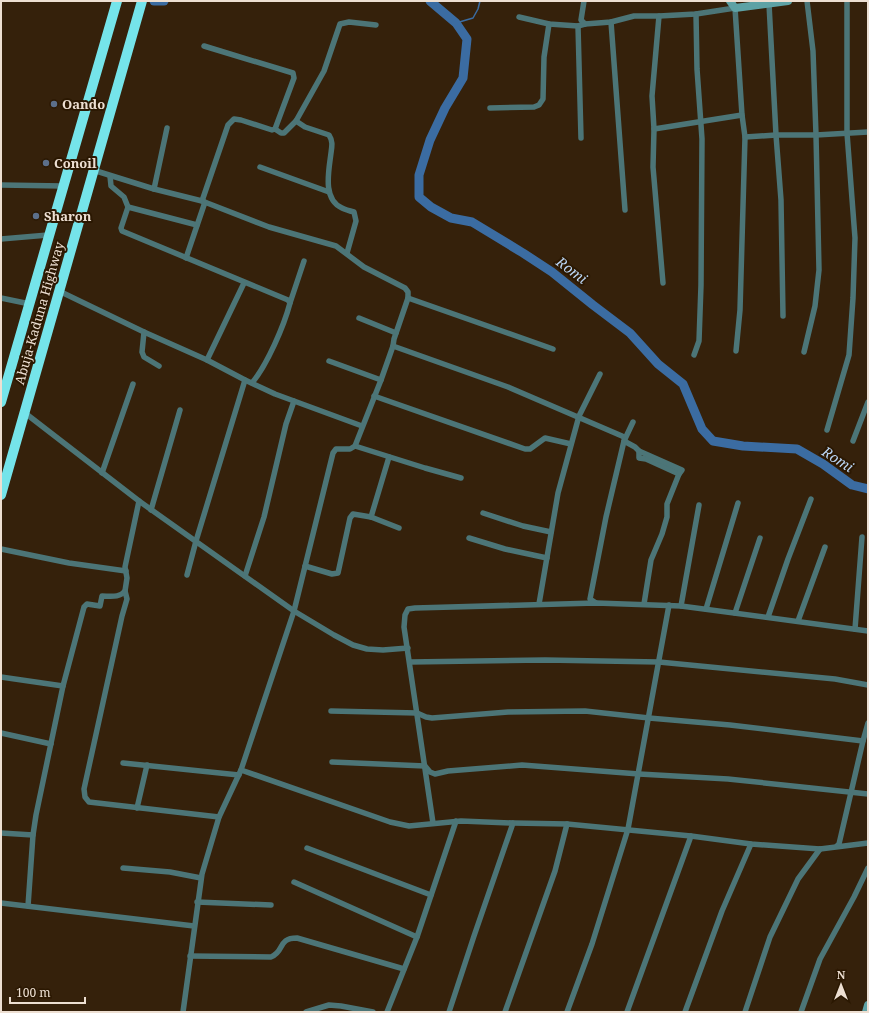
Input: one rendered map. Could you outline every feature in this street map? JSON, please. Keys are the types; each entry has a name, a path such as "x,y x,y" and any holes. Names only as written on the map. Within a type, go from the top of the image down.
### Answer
{"highway":[{"name":"Abuja-Kaduna Highway","path":"1,402 30,304 48,235 117,1"},
{"name":"Abuja-Kaduna Highway","path":"1,495 142,1"}],"street":[{"path":"584,1 581,20 585,24"},
{"path":"520,17 549,24 578,26 611,22 634,16 696,14 733,5 769,4 788,1"},
{"path":"804,352 816,306 819,270 813,51 807,1"},
{"path":"828,430 849,355 852,312 855,238 847,133 848,1"},
{"path":"769,4 781,200 783,316"},
{"path":"733,5 745,137 741,287 736,351"},
{"path":"694,355 699,341 702,139 696,14"},
{"path":"659,16 652,96 654,129 653,167 663,283"},
{"path":"186,258 230,122 234,119 241,120 272,130 275,129 281,133 284,133 296,121 324,71 340,24 349,22 376,25"},
{"path":"611,22 625,210"},
{"path":"490,108 534,107 539,105 543,99 544,92 544,57 549,24"},
{"path":"578,26 581,138"},
{"path":"204,46 293,73 294,78 275,129"},
{"path":"654,129 742,115"},
{"path":"296,121 330,137"},
{"path":"154,189 167,128"},
{"path":"333,129 330,137 332,142 327,183 329,192 335,203 341,208 354,212 356,216 347,253"},
{"path":"745,137 868,132"},
{"path":"260,167 329,192"},
{"path":"93,170 154,189 203,202 269,227 336,246 364,267 405,288 408,292 408,298 396,333 393,348 355,446 350,449 336,449 333,453 294,611 240,772 219,817 201,878 183,1012"},
{"path":"110,176 111,186 124,197 128,207 121,228 122,231 288,300 290,303"},
{"path":"1,185 63,186"},
{"path":"128,207 197,225"},
{"path":"1,239 48,235"},
{"path":"252,384 261,373 283,323 304,261"},
{"path":"207,360 244,282"},
{"path":"59,291 144,332 207,360 252,384 362,426"},
{"path":"1,298 30,304"},
{"path":"408,298 553,349"},
{"path":"359,318 396,333"},
{"path":"144,332 142,352 144,358 159,366"},
{"path":"393,348 508,387 579,416 625,438 624,441 639,451 639,458 646,459 679,474 667,504 667,517 652,560 644,604"},
{"path":"329,360 381,380"},
{"path":"539,604 558,493 579,416 600,374"},
{"path":"187,575 244,380"},
{"path":"102,473 133,384"},
{"path":"374,396 525,449 530,449 545,438 571,444"},
{"path":"246,576 264,517 286,424 294,401"},
{"path":"853,441 868,402"},
{"path":"151,510 180,410"},
{"path":"24,413 151,510 294,611 352,645 383,650 408,648"},
{"path":"596,603 590,599 606,517 624,441 633,422"},
{"path":"355,446 461,478"},
{"path":"371,517 390,457"},
{"path":"768,617 811,499"},
{"path":"139,501 126,567 125,591 127,603 122,616 84,789 85,797 88,802 219,817"},
{"path":"706,609 738,503"},
{"path":"680,606 699,505"},
{"path":"483,513 523,526 551,532"},
{"path":"305,566 332,574 338,573 353,514 371,517 399,528"},
{"path":"854,629 862,537"},
{"path":"469,538 505,549 546,558"},
{"path":"735,613 760,538"},
{"path":"798,621 825,547"},
{"path":"1,549 69,563 126,571"},
{"path":"28,906 33,835 63,686 84,607 87,604 100,606 102,596 118,596 123,594 125,591"},
{"path":"433,823 404,627 405,615 408,609 596,603 669,605 868,630"},
{"path":"567,1012 592,944 628,829 669,605"},
{"path":"410,662 545,660 659,662 821,678 868,685"},
{"path":"1,677 63,686"},
{"path":"331,711 417,713 432,718 508,712 585,711 865,738"},
{"path":"837,846 868,723"},
{"path":"1,733 51,744"},
{"path":"332,762 425,766 430,772 435,774 448,771 522,765 728,779 868,794"},
{"path":"124,763 147,766 240,772 390,822 409,826 456,821 567,824 628,829 751,844 820,848 868,843"},
{"path":"138,808 147,766"},
{"path":"387,1012 417,937 456,821"},
{"path":"449,1012 513,823"},
{"path":"505,1012 555,871 567,824"},
{"path":"1,833 33,835"},
{"path":"627,1012 691,836"},
{"path":"685,1012 722,911 751,844"},
{"path":"307,848 431,895"},
{"path":"745,1012 774,930 798,879 820,848"},
{"path":"124,868 170,872 201,878"},
{"path":"801,1012 820,959 868,868"},
{"path":"294,882 417,937"},
{"path":"197,902 271,905"},
{"path":"1,903 194,926"},
{"path":"190,956 271,957 278,952 285,940 297,938 404,969"},
{"path":"306,1012 328,1005 373,1012"},
{"path":"866,1012 868,1005"}],"waterway":[{"name":"Romi","path":"154,1 164,1"},
{"name":"Romi","path":"430,1 456,23 467,39 463,78 445,108 430,140 419,175 419,197 431,207 451,218 472,222 523,253 552,272 630,333 658,364 683,384 702,429 713,441 743,446 797,449 823,464 852,485 868,489"},
{"path":"456,23 473,18 480,1"}],"place":[{"name":"Oando","path":"54,104"},
{"name":"Conoil","path":"46,163"},
{"name":"Sharon","path":"36,216"}]}
